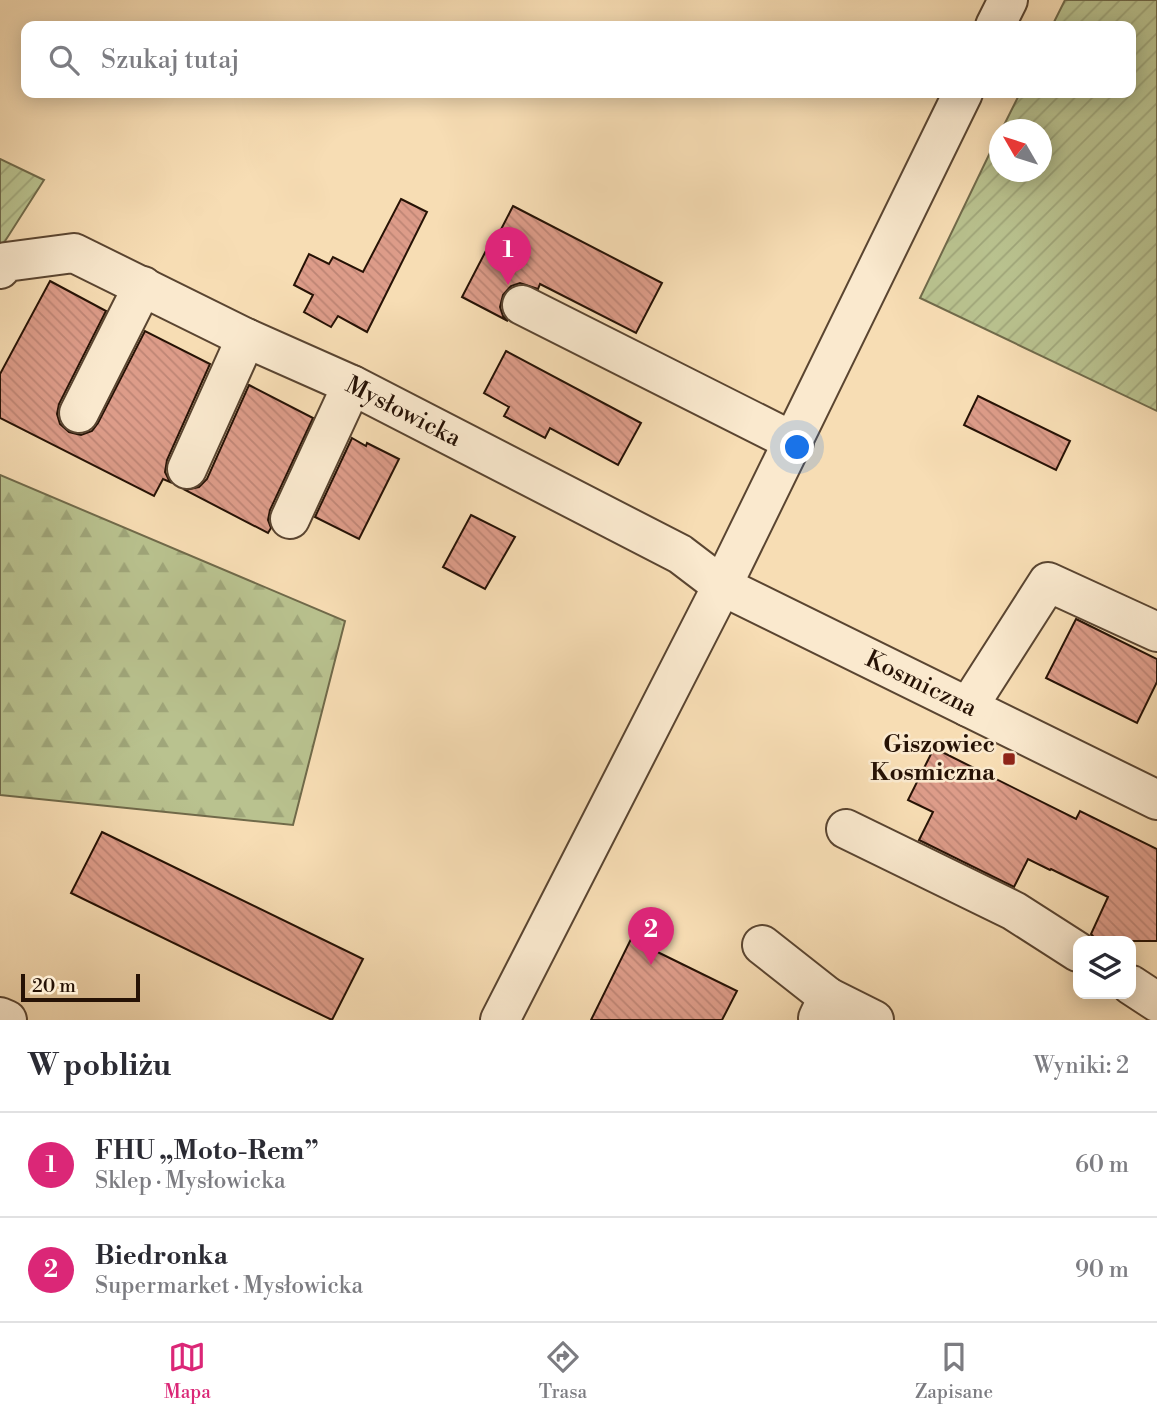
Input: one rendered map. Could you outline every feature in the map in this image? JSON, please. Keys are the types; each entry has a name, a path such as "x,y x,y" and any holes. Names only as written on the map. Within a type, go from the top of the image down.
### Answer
{"street":[{"path":"998,21 1008,0"},
{"path":"500,1020 794,442 961,98"},
{"name":"Mysłowicka","path":"0,269 6,262 74,253 246,338 352,385 680,554 722,586"},
{"path":"79,413 143,286"},
{"path":"522,305 794,442"},
{"path":"187,469 246,338"},
{"path":"290,519 352,385"},
{"path":"968,707 1048,582 1157,632"},
{"name":"Kosmiczna","path":"722,586 1157,800"},
{"path":"846,829 1014,911 1073,949"},
{"path":"762,945 823,1008 874,1020"},
{"path":"1136,988 1157,1002"},
{"path":"0,1017 7,1020"}],"green space":[{"path":"1065,0 1157,0 1157,411 920,298 989,155 989,182 1052,182 1052,119 1007,119 1018,98 1136,98 1136,21 1054,21"},
{"path":"0,159 44,180 0,249"},
{"path":"0,475 345,621 293,825 0,795"}],"building":[{"path":"401,199 427,212 367,332 338,316 331,327 304,312 313,295 294,285 309,254 329,264 333,257 363,272"},
{"path":"513,206 662,283 636,333 540,284 538,289 520,283 511,286 503,295 500,307 508,321 462,297"},
{"path":"50,281 106,311 59,404 57,414 60,424 69,432 81,435 92,431 145,331 210,364 167,460 165,472 170,482 163,479 154,496 0,418 0,374"},
{"path":"506,351 641,423 618,465 550,428 545,438 504,416 509,407 484,393"},
{"path":"249,385 313,418 270,510 268,520 271,528 268,533 185,490 199,487 207,479"},
{"path":"978,396 1070,441 1056,470 964,425"},
{"path":"352,438 399,459 359,539 315,517"},
{"path":"471,515 515,537 485,589 443,567"},
{"path":"1076,619 1157,659 1157,682 1137,723 1046,678"},
{"path":"934,748 1076,819 1080,811 1157,849 1157,941 1136,941 1136,936 1093,936 1091,934 1108,897 1028,859 1014,887 919,840 933,812 908,800"},
{"path":"102,832 363,959 332,1020 71,893"},
{"path":"631,939 737,991 722,1020 591,1020"}],"place":[{"name":"FHU „Moto-Rem”","path":"508,285"},
{"name":"Giszowiec Kosmiczna","path":"1009,759"},
{"name":"Biedronka","path":"651,965"}]}
